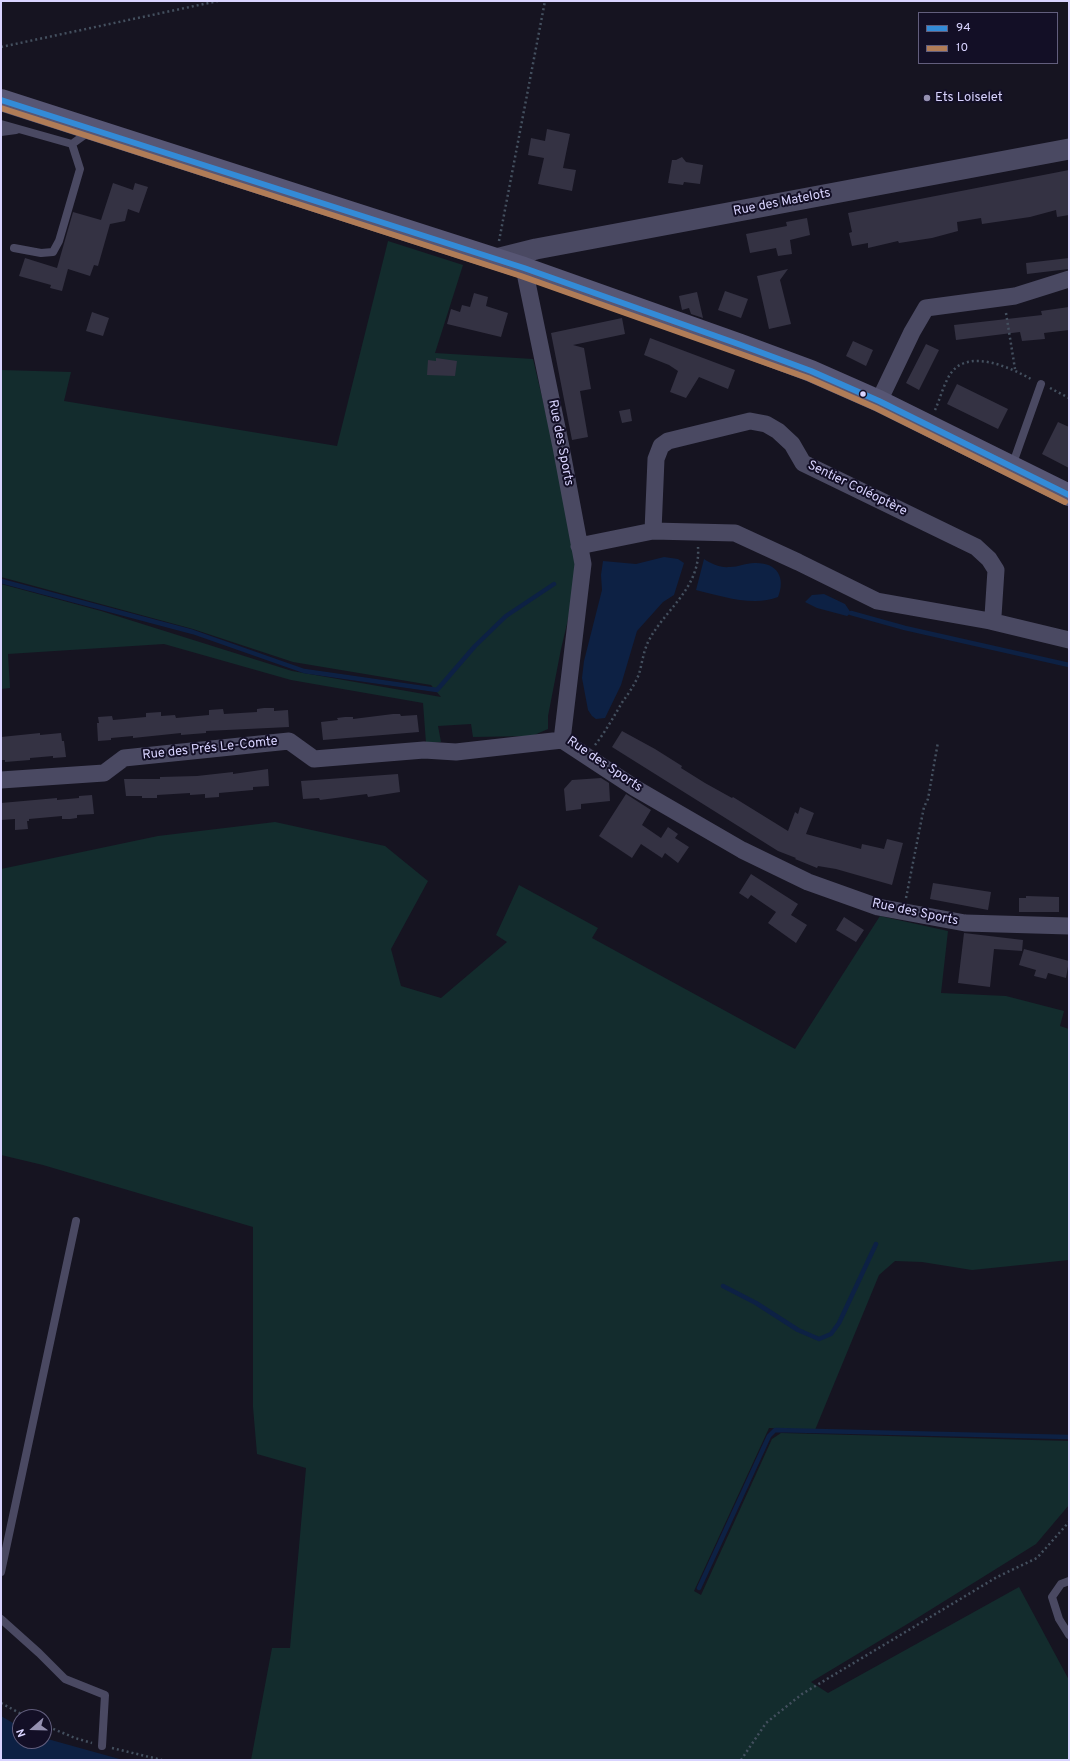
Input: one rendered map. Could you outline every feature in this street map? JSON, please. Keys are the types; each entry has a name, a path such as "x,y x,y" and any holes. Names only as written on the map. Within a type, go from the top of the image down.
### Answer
{"main road":[{"path":"1,100 524,268 811,371 879,401 1069,495"}],"street":[{"name":"Rue des Matelots","path":"496,259 536,249 1069,149"},
{"name":"Rue des Sports","path":"524,268 561,447 583,564 562,740 588,755 635,788 742,850 808,882 878,907 965,923 1069,926"},
{"path":"879,401 912,332 926,308 1015,296 1069,279"},
{"name":"Sentier Coléoptère","path":"653,531 656,459 661,446 668,440 750,421 766,424 778,431 792,444 803,463 976,548 989,559 996,570 994,616 990,621"},
{"path":"579,546 653,531 735,533 877,601 990,621 1069,640"},
{"name":"Rue des Prés Le-Comte","path":"1,780 104,773 124,758 289,741 314,759 424,750 456,752 562,740"}],"lane":[{"path":"1,124 17,130 72,144"},
{"path":"72,144 92,129"},
{"path":"1,132 17,130"},
{"path":"14,248 41,254 53,252 59,241 80,169 72,144"},
{"path":"1012,467 1041,384"},
{"path":"1,1572 76,1221"},
{"path":"1069,1580 1061,1584 1052,1597 1059,1619 1069,1635"},
{"path":"1,1619 66,1679 105,1695 102,1746"}],"path":[{"path":"1,47 218,1"},
{"path":"496,259 545,1"},
{"path":"1004,297 1015,370"},
{"path":"928,425 952,373 973,361 999,364 1015,370 1069,398"},
{"path":"588,755 605,732 639,674 643,654 648,642 683,595 695,571 698,547 693,546"},
{"path":"903,912 924,807 928,798 938,742"},
{"path":"741,1760 766,1723 802,1694 997,1577 1037,1558 1069,1522"},
{"path":"1,1703 13,1709"}],"green space":[{"path":"388,241 463,265 435,353 533,359 559,469 575,562 576,586 561,649 548,716 548,729 532,736 473,737 471,724 438,726 441,742 426,743 423,703 291,680 164,644 8,654 10,688 1,689 1,584 101,611 292,671 441,697 431,685 293,662 193,629 1,577 1,370 71,372 64,401 337,446"},
{"path":"275,822 385,846 428,881 391,949 401,986 441,998 507,942 496,935 519,885 598,928 592,938 795,1049 880,916 948,931 941,993 1006,996 1064,1011 1060,1026 1069,1029 1069,1260 972,1270 922,1262 895,1261 879,1275 815,1430 769,1428 694,1591 701,1595 772,1439 781,1433 1069,1441 1069,1505 1036,1544 811,1682 828,1693 1019,1587 1069,1680 1069,1760 251,1760 272,1648 290,1648 306,1468 257,1454 253,1407 253,1227 43,1165 1,1155 1,869 158,836"}],"water":[{"path":"664,557 678,559 684,563 674,595 663,602 637,631 621,685 605,718 596,719 588,710 582,678 584,661 602,590 601,575 603,561 636,564"},
{"path":"704,559 723,567 733,567 754,563 769,565 778,572 780,577 781,583 778,597 769,600 748,601 737,600 696,590"},
{"path":"824,594 845,604 851,613 847,616 817,608 805,602 812,595"},
{"path":"1,1716 12,1722 12,1749 52,1749 52,1740 123,1760 1,1760"}],"building":[{"path":"547,129 570,134 563,168 576,170 572,191 538,184 544,158 528,155 531,138 545,141"},
{"path":"682,157 686,162 703,165 700,184 684,182 683,185 668,183 672,160"},
{"path":"1069,170 1069,215 1057,217 1056,210 1030,217 982,224 981,218 957,222 958,231 932,238 899,243 898,241 868,248 868,243 852,246 849,233 852,232 848,213"},
{"path":"113,183 133,190 135,183 148,187 139,213 128,209 125,221 110,224 98,266 94,265 90,276 68,269 62,291 50,288 51,285 19,276 25,258 57,268 73,212 101,220"},
{"path":"807,218 810,235 790,240 792,254 778,256 776,248 750,253 746,234 787,226 786,222"},
{"path":"1069,258 1069,269 1027,274 1026,263"},
{"path":"788,269 780,280 791,324 769,329 757,276"},
{"path":"725,291 748,299 741,318 718,310"},
{"path":"697,292 703,318 691,314 689,308 682,310 679,296"},
{"path":"474,293 488,297 486,306 508,313 501,337 447,324 451,309 460,312 462,305 470,307"},
{"path":"1069,307 1069,330 1044,333 1045,339 1022,341 1020,332 956,340 954,325 1042,315 1041,311"},
{"path":"92,312 109,318 103,336 86,331"},
{"path":"622,318 625,334 573,345 584,348 591,389 580,391 588,437 572,440 551,333"},
{"path":"650,338 735,370 728,389 699,377 686,398 670,392 678,371 669,365 644,355"},
{"path":"853,341 873,350 866,366 846,356"},
{"path":"926,344 939,350 919,390 906,383"},
{"path":"436,358 457,361 455,376 427,375 428,360 436,361"},
{"path":"957,384 1008,409 998,429 947,404"},
{"path":"630,409 632,421 622,423 619,411"},
{"path":"1058,422 1069,427 1069,468 1042,454"},
{"path":"274,708 274,711 288,710 289,727 206,731 206,733 181,735 181,733 133,738 133,736 98,741 98,717 112,716 113,720 146,717 146,713 161,712 161,716 175,715 176,718 209,715 209,710 223,709 224,714 257,712 257,709"},
{"path":"400,714 401,716 417,715 419,732 323,740 321,722 338,720 337,718 345,717 353,717 353,719"},
{"path":"622,731 655,749 705,783 732,798 733,797 788,831 795,812 798,814 800,807 814,813 806,834 861,849 862,844 884,849 887,839 903,843 892,885 836,869 818,866 817,868 778,851 612,747"},
{"path":"40,733 40,735 61,733 62,741 64,741 66,757 53,758 53,756 5,762 5,760 1,760 1,737"},
{"path":"268,769 269,786 253,787 253,790 219,793 219,797 205,798 205,794 190,795 190,793 157,795 157,798 126,796 124,779 160,779 160,777 197,776 233,772 233,774"},
{"path":"398,774 400,792 368,797 367,794 320,800 319,798 303,799 301,781"},
{"path":"601,778 609,783 610,801 581,804 581,809 566,811 564,789 572,780"},
{"path":"626,794 651,810 642,825 661,838 668,827 678,834 675,838 689,847 678,863 665,853 662,858 641,844 632,858 599,836"},
{"path":"92,795 94,814 77,815 77,818 70,819 62,819 62,816 29,819 29,821 27,821 28,829 15,830 15,819 1,820 1,803 57,798 57,800"},
{"path":"751,874 798,904 791,915 807,925 796,943 768,923 776,912 751,895 748,899 739,893"},
{"path":"933,883 991,892 988,910 930,899"},
{"path":"1026,896 1059,897 1059,912 1019,912 1019,898 1026,898"},
{"path":"844,917 864,930 856,942 836,930"},
{"path":"964,933 1023,940 1022,951 994,949 990,987 958,983"},
{"path":"1024,949 1069,961 1066,978 1048,973 1046,979 1034,976 1036,970 1019,965"}],"waterway":[{"path":"1,581 193,632 304,671 437,690 475,646 506,616 554,584"},
{"path":"851,613 905,628 1069,665"},
{"path":"723,1286 756,1303 798,1330 819,1339 831,1334 839,1323 876,1244"},
{"path":"699,1588 769,1436 775,1430 1069,1437"}],"transit line":[{"name":"94","path":"1,100 524,268 741,345 811,371 879,401 1069,495"},
{"name":"10","path":"1,108 521,276 808,378 876,408 1065,502"}],"place":[{"name":"Ets Loiselet","path":"927,98"}]}
